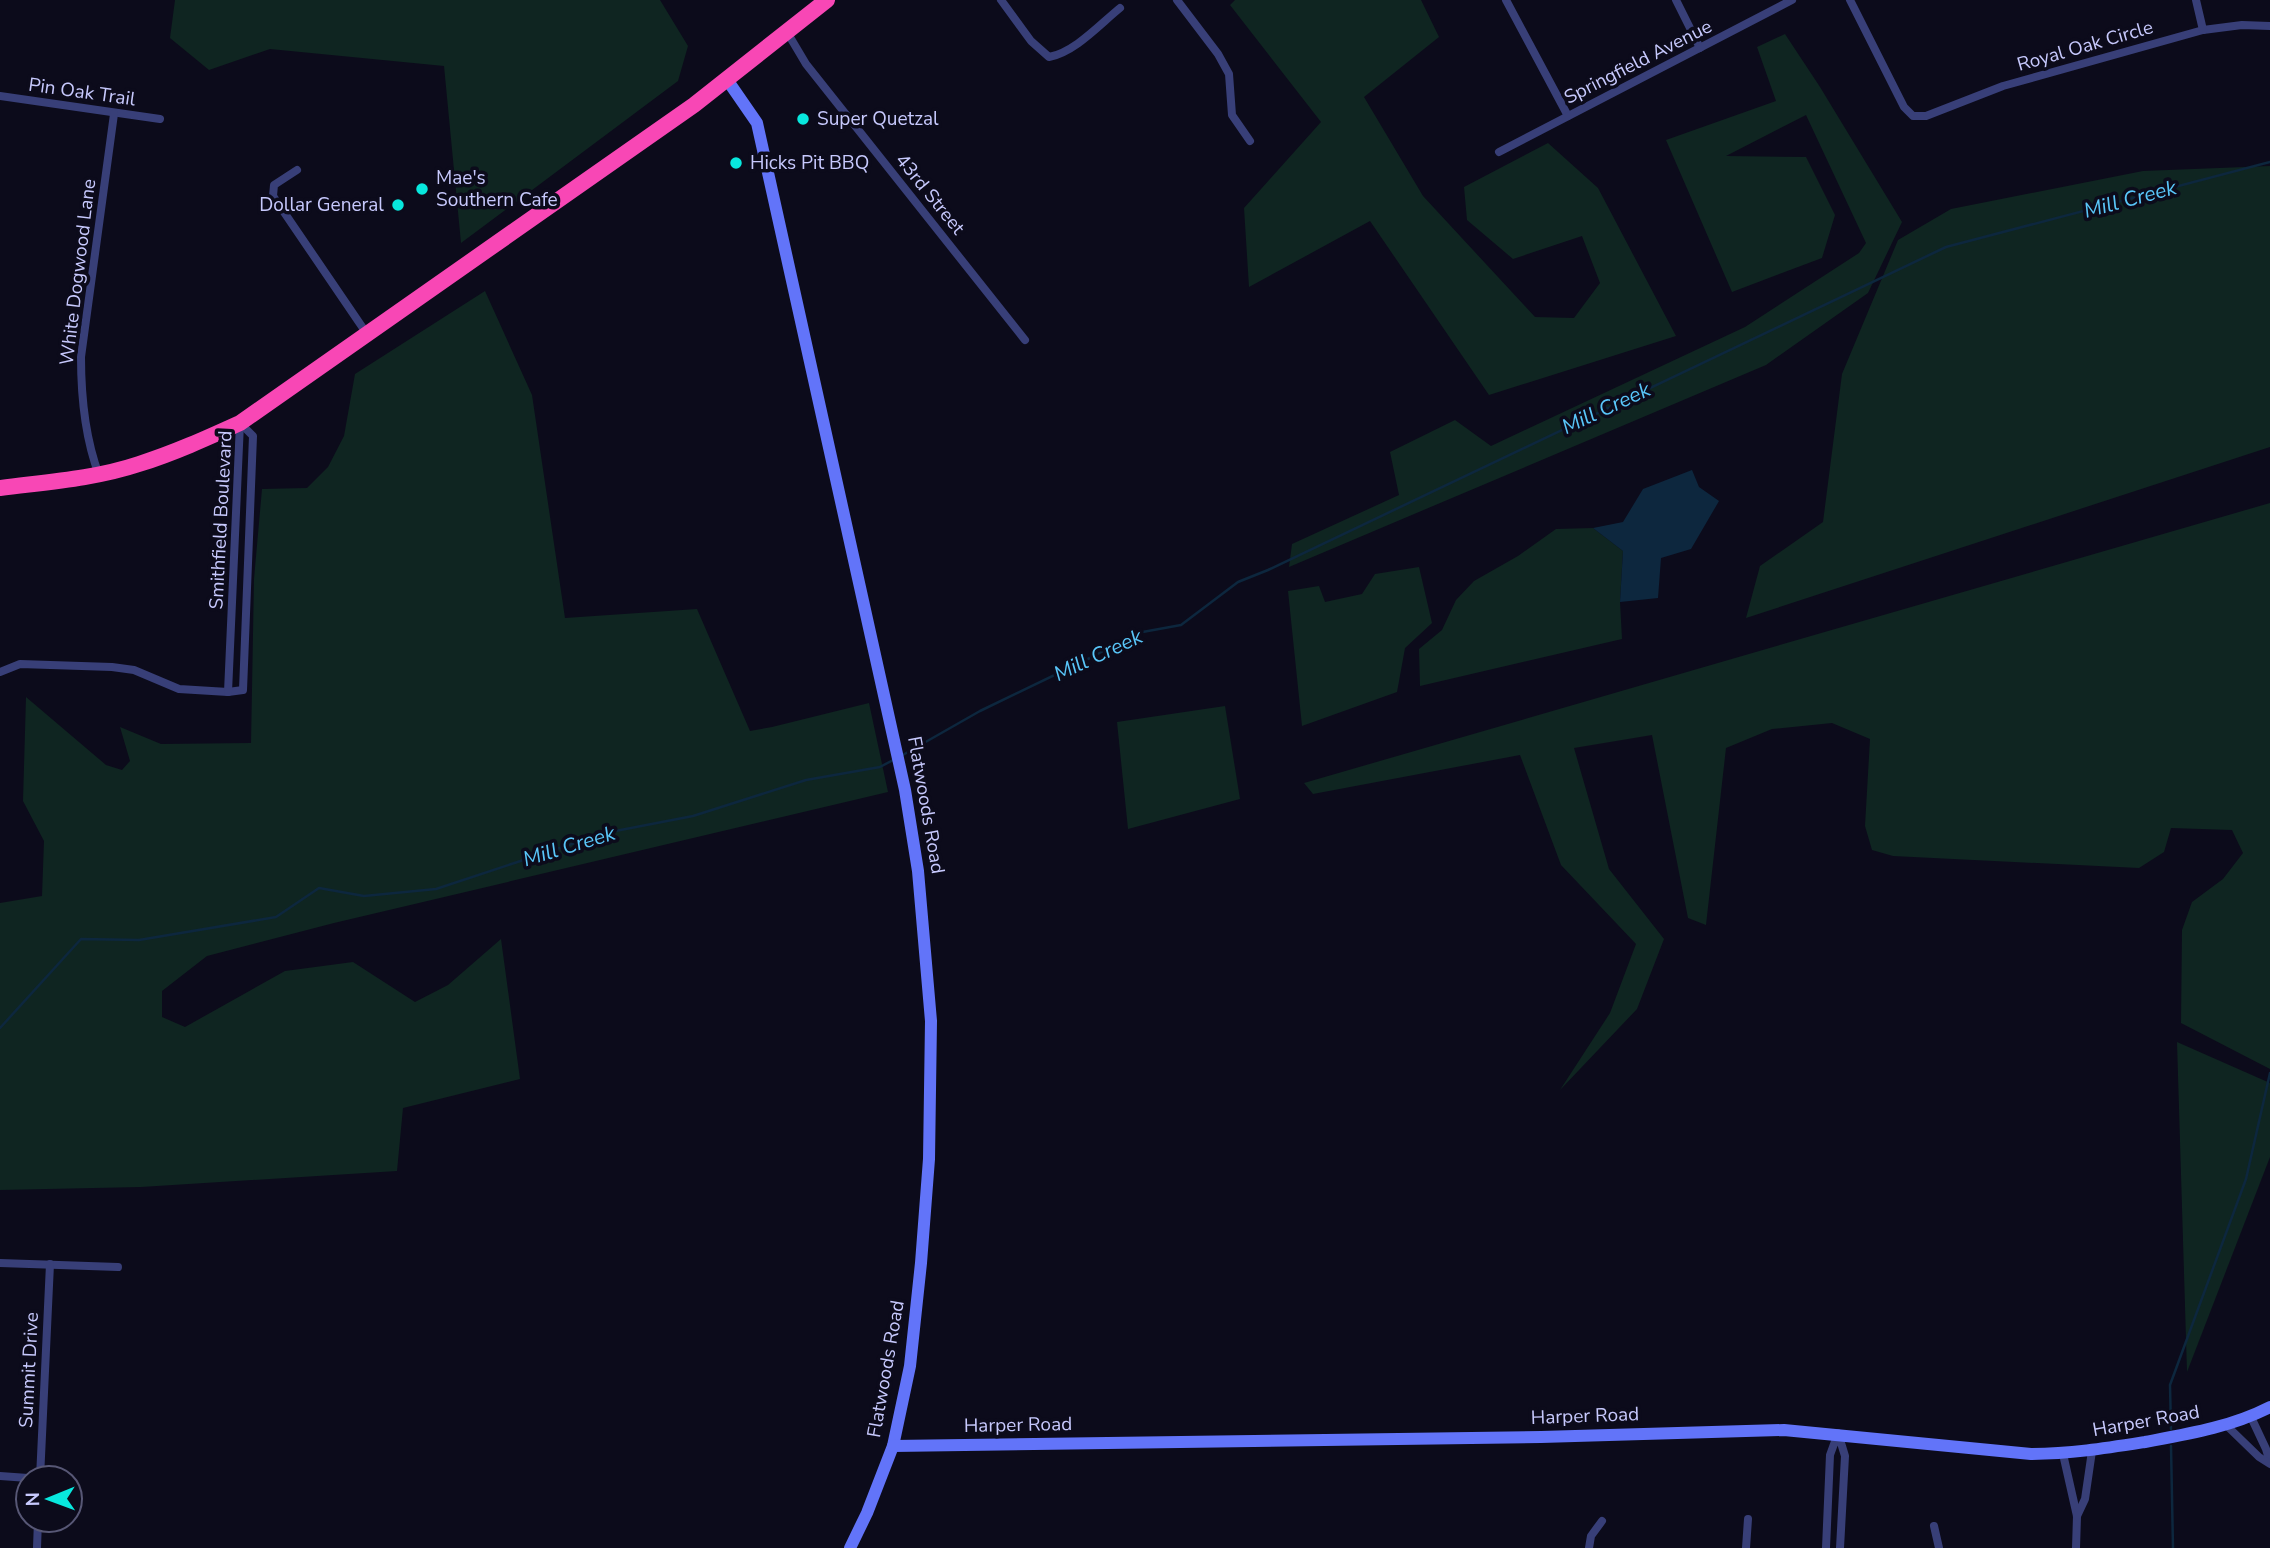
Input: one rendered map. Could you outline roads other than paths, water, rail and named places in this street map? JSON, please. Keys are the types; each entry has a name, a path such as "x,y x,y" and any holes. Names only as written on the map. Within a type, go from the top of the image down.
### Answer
{"highway":[{"path":"0,488 99,475 174,452 240,423 728,81 827,0"}],"street":[{"path":"1001,0 1038,50 1049,57 1060,55 1071,48 1120,9"},
{"path":"1177,0 1218,54 1229,74 1231,115 1250,141"},
{"path":"1506,0 1568,116"},
{"path":"1676,0 1700,48"},
{"name":"Springfield Avenue","path":"1499,152 1792,0"},
{"name":"Royal Oak Circle","path":"1850,0 1904,107 1913,116 1926,116 2003,86 2203,30 2242,25 2270,26"},
{"path":"2196,0 2203,30"},
{"name":"43rd Street","path":"788,32 806,64 1026,340"},
{"name":"Flatwoods Road","path":"728,81 757,123 893,731 916,848 926,940 931,1021 931,1089 929,1159 915,1332 893,1446 850,1548"},
{"name":"Pin Oak Trail","path":"0,96 160,119"},
{"name":"White Dogwood Lane","path":"99,475 87,428 81,357 114,114"},
{"path":"298,170 274,186 273,196 367,334"},
{"name":"Smithfield Boulevard","path":"240,423 253,436 243,690 228,692 240,423"},
{"path":"0,672 20,664 112,667 134,670 179,689 228,692"},
{"path":"0,1263 118,1267"},
{"name":"Summit Drive","path":"41,1464 50,1264"},
{"name":"Harper Road","path":"893,1446 1514,1437 1750,1430 1838,1433 1997,1451 2063,1454 2092,1451 2226,1425 2251,1417 2270,1406"},
{"path":"2251,1417 2270,1463"},
{"path":"2226,1425 2259,1457 2270,1463"},
{"path":"1826,1548 1830,1455 1838,1433"},
{"path":"1838,1433 1845,1456 1840,1548"},
{"path":"2077,1516 2085,1499 2092,1451"},
{"path":"2063,1454 2077,1516 2076,1548"},
{"path":"1828,1511 1842,1512"},
{"path":"1746,1548 1748,1519"},
{"path":"1589,1548 1591,1536 1602,1521"},
{"path":"1934,1526 1939,1548"}],"water":[{"path":"1692,470 1699,487 1719,501 1691,549 1661,558 1658,598 1620,602 1623,551 1593,528 1623,522 1643,489"}],"waterway":[{"name":"Mill Creek","path":"901,756 980,711 1137,633 1181,625 1238,582 1946,247 2270,162"},
{"name":"Mill Creek","path":"0,1028 81,939 139,940 276,917 319,888 364,896 436,889 605,833 693,816 806,780 880,767 895,759"},
{"path":"2171,1429 2170,1385 2246,1179 2270,1073"},
{"path":"2171,1446 2173,1548"}],"place":[{"name":"Super Quetzal","path":"803,119"},
{"name":"Hicks Pit BBQ","path":"736,163"},
{"name":"Mae's Southern Cafe","path":"422,189"},
{"name":"Dollar General","path":"398,205"}]}
